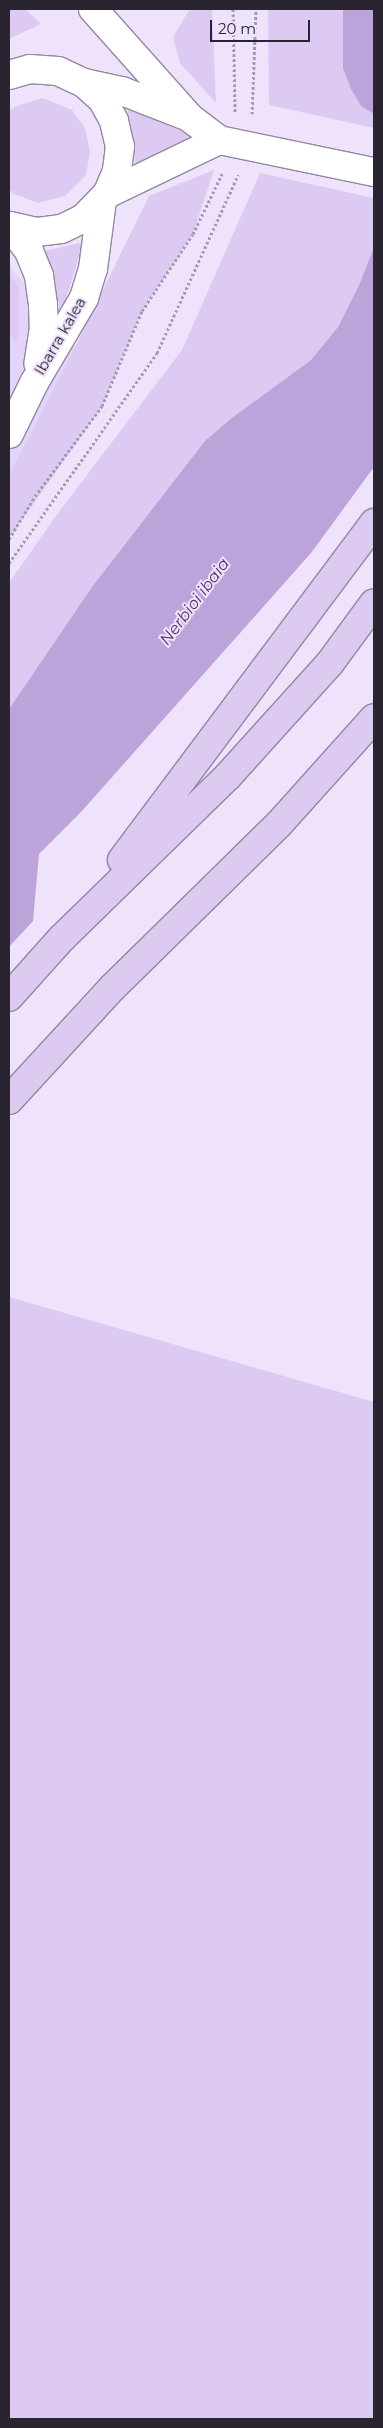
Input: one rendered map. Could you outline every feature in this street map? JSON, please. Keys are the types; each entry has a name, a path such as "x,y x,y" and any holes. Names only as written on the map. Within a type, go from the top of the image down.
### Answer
{"main road":[{"path":"62,938 207,750 374,523"},
{"path":"9,997 62,938 228,776 330,662 374,603"},
{"path":"9,1100 113,987 279,824 374,718"},
{"path":"279,824 374,744"}],"street":[{"path":"93,9 190,118"},
{"path":"9,76 30,69 58,71 84,83 122,91 190,118 235,143 374,172"},
{"path":"84,83 102,100 114,122 120,146 117,171 105,198"},
{"path":"10,227 36,232 61,229 84,218 105,198 235,143"},
{"name":"Ibarra kalea","path":"9,434 34,383 84,298 93,269 105,198"},
{"name":"Ibarra kalea","path":"10,227 29,251 39,276 44,328 34,383"}],"path":[{"path":"9,539 35,496 102,406 142,312 193,234 235,143 233,9"},
{"path":"9,562 157,353 235,143 256,9"}],"shaded area":[{"path":"9,9 25,9 41,24 9,39"},
{"path":"190,9 212,9 216,103 180,63 173,37"},
{"path":"268,9 343,9 344,42 361,105 374,114 374,128 269,105"},
{"path":"43,98 72,110 85,128 90,152 86,175 65,196 38,203 14,194 9,189 9,111 14,107"},
{"path":"127,106 204,142 136,168"},
{"path":"214,170 193,234 142,311 102,406 11,536 9,532 9,475 75,347 149,196"},
{"path":"260,173 374,198 374,247 359,285 338,327 311,360 233,417 92,587 9,709 9,583 58,513 182,350"},
{"path":"84,242 61,314 45,251"},
{"path":"9,265 75,347 9,475"},
{"path":"9,273 19,288 18,343 9,335"},
{"path":"9,1297 374,1402 374,2419 9,2419"}],"water":[{"path":"343,9 374,9 374,114 361,106 351,89 343,68"},
{"name":"Nerbioi ibaia","path":"374,247 374,467 311,553 81,812 39,854 33,921 9,947 9,709 92,587 205,441 233,417 311,360 338,327 359,285"}]}
